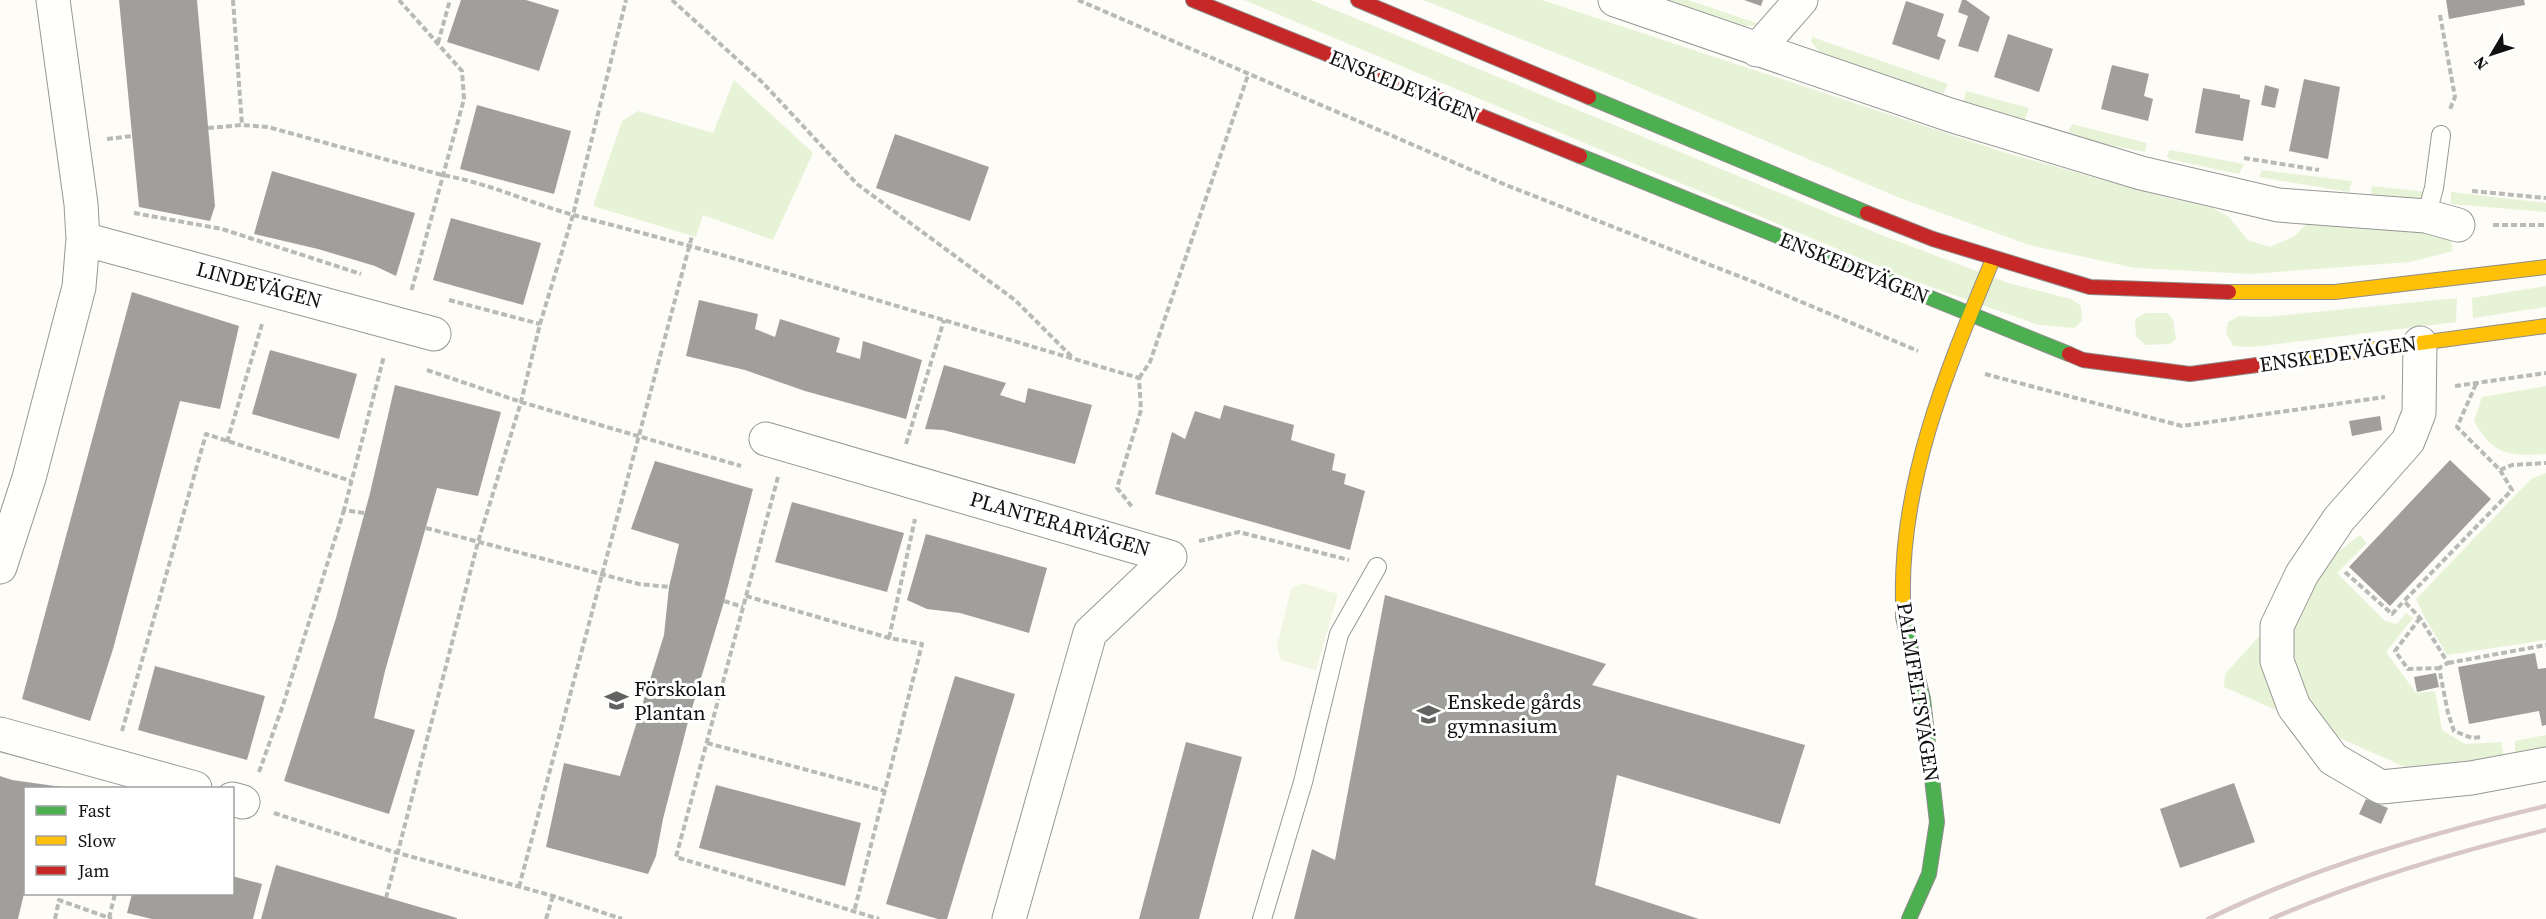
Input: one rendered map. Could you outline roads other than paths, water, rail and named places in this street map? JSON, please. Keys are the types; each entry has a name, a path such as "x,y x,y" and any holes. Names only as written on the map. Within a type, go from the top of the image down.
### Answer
{"main road":[{"name":"ENSKEDEVÄGEN","path":"1193,0 2083,360 2190,374 2546,326"},
{"path":"1358,0 1933,239 2090,287 2183,292 2335,292 2546,267"},
{"name":"PALMFELTSVÄGEN","path":"1909,919 1929,874 1937,822 1923,699 1903,616 1902,568 1919,462 1950,364 1993,259"}],"street":[{"path":"0,567 29,478 79,287 83,239 81,204 53,0"},
{"path":"1615,0 1950,114 2142,173 2278,205 2430,202 2458,225"},
{"path":"1757,50 1801,0"},
{"name":"LINDEVÄGEN","path":"83,239 413,327"},
{"path":"2420,343 2419,413 2408,441 2339,519 2302,574 2277,626 2277,661 2294,707 2333,759 2381,787 2471,778 2546,764"},
{"name":"PLANTERARVÄGEN","path":"776,442 1170,557 1090,633 1009,919"},
{"path":"0,734 188,787"}],"lane":[{"path":"2430,202 2441,135"},
{"path":"1262,919 1304,782 1339,634 1377,567"}],"railway":[{"path":"2208,919 2289,883 2374,853 2546,806"},
{"path":"2271,919 2407,868 2546,830"}],"place":[{"name":"Förskolan Plantan","path":"616,701"},
{"name":"Enskede gårds gymnasium","path":"1429,714"}]}
